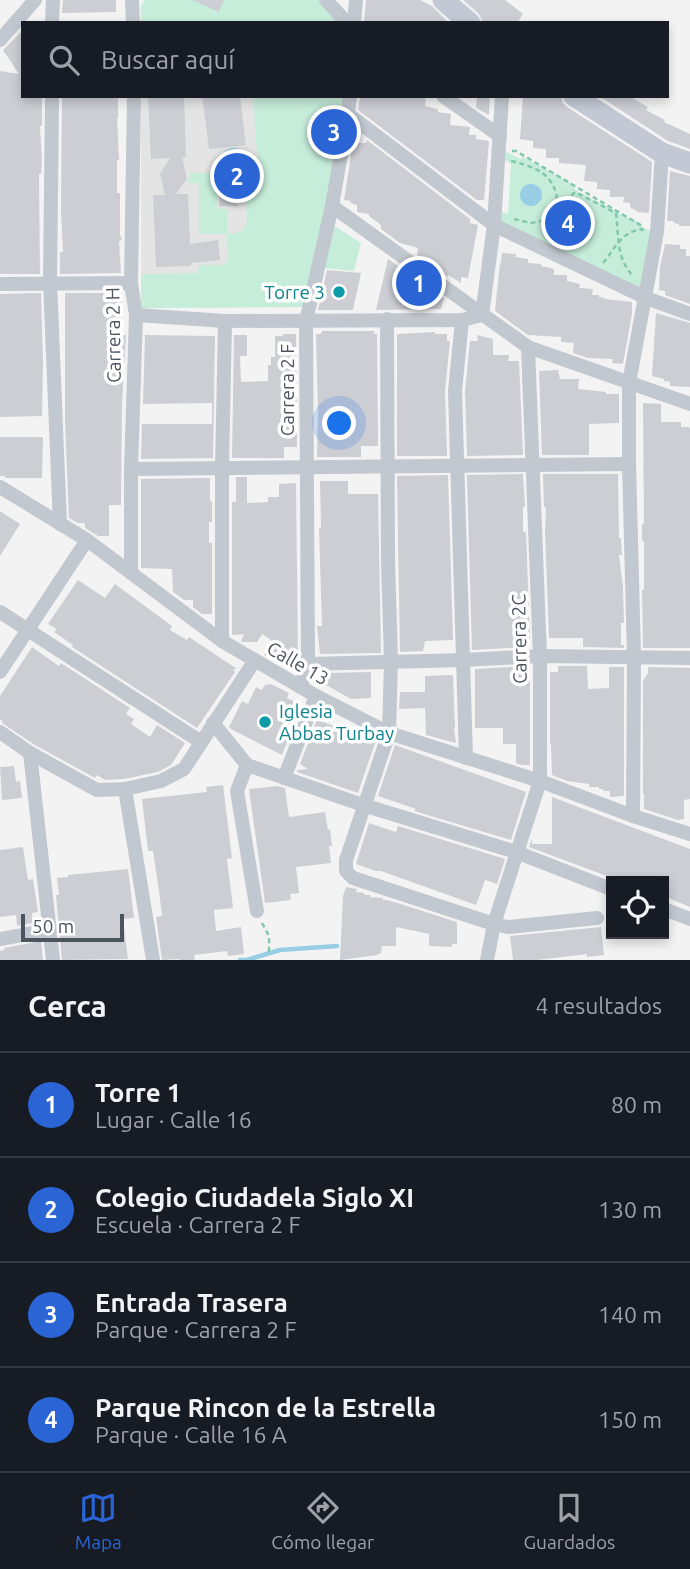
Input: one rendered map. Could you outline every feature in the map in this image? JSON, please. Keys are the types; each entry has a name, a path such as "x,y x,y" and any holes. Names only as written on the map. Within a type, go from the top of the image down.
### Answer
{"main road":[{"path":"443,0 468,21"},
{"path":"577,98 662,153 690,163"}],"street":[{"path":"0,40 35,0"},
{"path":"52,21 53,0"},
{"path":"132,0 133,21"},
{"path":"326,0 345,21"},
{"path":"354,21 356,0"},
{"path":"52,98 50,282 60,524"},
{"name":"Carrera 2 H","path":"131,573 136,315 131,283 134,98"},
{"name":"Carrera 2 F","path":"300,687 309,664 306,321 332,206 349,98"},
{"path":"446,98 500,136"},
{"path":"482,315 495,225 502,98"},
{"path":"348,114 495,225 646,298 690,314"},
{"path":"634,816 629,383 657,232 662,153"},
{"path":"332,206 528,347 690,404"},
{"path":"0,284 131,283"},
{"path":"136,315 225,321 306,321 462,320 482,315"},
{"path":"387,319 391,661 389,733 363,805 346,860 346,871 353,878 508,928 597,918"},
{"path":"462,320 455,391 466,758"},
{"path":"222,641 225,321"},
{"name":"Carrera 2C","path":"487,960 494,924 540,781 540,656 528,347"},
{"path":"131,469 629,464"},
{"name":"Calle 13","path":"0,487 87,540 222,641 316,696 389,733 540,781 690,834"},
{"path":"0,672 87,540"},
{"path":"0,612 201,742"},
{"path":"309,664 540,656 690,658"},
{"path":"0,732 30,753 97,790 125,789 161,781 184,769 255,660"},
{"path":"284,778 316,696"},
{"path":"213,723 247,765 363,805 516,852 606,887"},
{"path":"30,753 53,960"},
{"path":"247,765 237,791 257,912"},
{"path":"125,789 153,960"},
{"path":"669,911 690,919"},
{"path":"0,939 49,930"}],"path":[{"path":"505,151 516,151 642,226"},
{"path":"505,160 520,163 547,176 552,182 555,189 559,243"},
{"path":"509,219 531,223 546,220 575,192 616,214 620,254 624,266 637,279"},
{"path":"603,263 626,234 642,229 647,234"},
{"path":"257,912 269,936 269,960"}],"shaded area":[{"path":"141,98 344,98 306,307 141,308"}],"green space":[{"path":"144,0 318,0 337,21 141,21"},
{"path":"253,98 344,98 306,307 141,308 141,274 198,273 199,265 224,265 228,260 226,234 199,234 199,183 188,183 190,173 222,173 226,177 238,179 238,182 217,182 217,208 227,209 227,234 243,230 247,221 249,180 258,171"},
{"path":"505,151 522,160 521,156 576,186 574,189 642,224 641,226 654,233 641,291 499,226 501,212 508,214 511,164 505,160"},
{"path":"333,225 361,243 354,271 324,268"}],"water":[{"path":"234,148 244,152 248,162 244,172 234,176 224,172 220,162 224,152"},
{"path":"531,184 539,187 542,195 539,203 531,206 523,203 520,195 523,187"}],"building":[{"path":"63,0 116,0 116,12 62,13"},
{"path":"192,0 224,0 219,12"},
{"path":"366,0 420,0 432,6 447,21 364,21"},
{"path":"463,0 505,0 523,14 518,21 482,21 479,14"},
{"path":"21,32 21,98 42,98 42,162 39,174 40,274 0,274 0,71 19,74 3,50"},
{"path":"62,98 118,98 117,193 120,193 121,273 60,274 60,252 63,252"},
{"path":"148,98 184,98 186,157 182,157 187,179 176,194 188,194 190,244 218,240 220,260 191,263 191,266 156,267 153,195 165,195 160,174 170,158 151,159"},
{"path":"202,98 240,98 246,145 209,149"},
{"path":"360,98 426,98 425,106 451,114 450,125 470,127 469,135 489,141 484,200 477,200 358,110"},
{"path":"477,98 490,98 489,115 476,108"},
{"path":"523,98 562,98 567,107 652,162 649,213 638,212 630,207 630,203 623,202 624,197 610,197 610,190 597,189 597,182 584,181 586,165 559,163 559,158 546,158 546,149 533,148 533,141 520,139"},
{"path":"602,98 632,98 648,107 646,110 665,120 664,122 690,134 690,149 668,141"},
{"path":"367,140 470,219 470,223 478,225 468,278 461,277 461,283 417,255 418,248 400,243 381,229 381,225 369,214 357,212 357,205 344,200 353,143 366,143"},
{"path":"670,171 690,176 690,226 679,226 674,221 667,221"},
{"path":"220,185 238,185 238,206 219,206"},
{"path":"665,244 680,245 680,249 686,249 686,256 690,256 690,304 659,290"},
{"path":"502,253 516,254 515,257 528,259 528,263 554,269 554,275 567,275 567,281 580,284 579,288 593,289 592,295 632,302 623,364 612,363 613,359 588,358 573,353 574,343 561,342 561,337 528,335 495,311"},
{"path":"388,259 444,298 441,309 376,310"},
{"name":"Torre 3","path":"327,270 361,273 353,310 318,310"},
{"path":"41,293 42,416 0,417 0,294"},
{"path":"65,293 122,293 121,335 126,335 121,505 109,505 109,536 98,536 85,528 85,523 69,518 65,421"},
{"path":"656,313 690,323 690,387 670,386 670,382 652,376"},
{"path":"322,331 374,331 374,334 377,334 378,446 361,446 361,457 317,457 316,334 321,334"},
{"path":"296,334 297,447 284,447 284,458 232,458 234,335 247,335 247,356 240,356 241,382 268,381 268,365 271,365 271,357 275,357 275,336"},
{"path":"397,334 447,334 447,341 450,341 445,391 447,456 397,456"},
{"path":"145,335 215,336 213,458 141,459 142,424 212,424 212,403 143,404"},
{"path":"477,335 493,339 493,355 509,355 508,361 519,361 523,455 467,456 465,391 470,341 478,341"},
{"path":"558,370 560,379 579,379 578,389 619,394 619,423 589,424 589,455 542,455 539,371"},
{"path":"643,403 661,404 661,422 681,422 681,427 690,429 690,648 643,648"},
{"path":"0,437 43,437 42,478 0,476"},
{"path":"523,474 523,532 526,532 530,639 526,639 526,647 472,650 467,475"},
{"path":"543,474 618,474 619,538 622,555 619,555 624,623 621,623 621,645 624,645 624,648 583,647 583,638 549,638"},
{"path":"448,475 453,640 425,641 423,651 400,652 397,476"},
{"path":"236,477 247,477 247,503 268,502 268,497 279,497 279,484 296,483 298,661 286,664 286,667 264,655 271,640 262,634 257,642 241,641 244,634 232,635 232,502 236,502"},
{"path":"210,478 212,614 202,614 193,607 193,600 184,600 173,592 172,569 141,568 141,479"},
{"path":"320,481 348,481 348,494 378,494 381,653 320,654 317,626 322,626"},
{"path":"0,511 20,524 0,556"},
{"path":"78,580 105,598 115,584 172,626 170,630 187,640 189,637 237,669 233,669 235,672 197,728 72,647 73,645 54,632 57,629 48,624"},
{"path":"32,647 130,708 126,714 134,719 131,724 150,737 157,725 185,743 171,765 158,772 124,779 105,780 97,775 95,778 35,745 2,723 0,696"},
{"path":"530,666 530,765 521,765 516,763 516,744 503,744 503,728 475,728 475,669"},
{"path":"558,666 587,666 588,689 609,688 609,667 624,667 624,796 610,797 610,791 552,775 550,672 558,672"},
{"path":"648,667 690,668 690,799 684,800 684,819 678,820 644,809 643,681"},
{"path":"371,672 371,698 351,699 326,685 326,673"},
{"path":"453,675 456,743 426,735 425,708 399,709 400,692 425,692 425,676"},
{"name":"Iglesia Abbas Turbay","path":"271,684 289,693 287,698 302,705 282,755 229,727 242,701 248,704 256,687 262,690 265,685"},
{"path":"317,720 375,743 358,793 297,772 308,769 300,764"},
{"path":"395,745 526,792 511,840 414,811 416,809 378,796"},
{"path":"14,766 16,782 20,781 22,798 2,800 0,767"},
{"path":"223,785 232,858 227,859 233,908 214,910 216,931 241,927 244,954 228,956 227,951 194,955 195,960 162,960 156,917 162,916 159,891 153,851 148,851 142,799 207,792 206,787"},
{"path":"277,786 285,788 289,817 325,812 332,846 329,846 331,863 296,867 299,893 290,894 291,900 265,903 249,789"},
{"path":"552,797 690,849 690,907 669,898 669,876 607,876 529,847 532,838 532,844 552,844"},
{"path":"369,823 396,832 398,826 505,859 497,884 485,880 476,905 356,864"},
{"path":"23,847 28,880 33,879 38,912 32,913 33,923 17,926 16,915 0,917 0,850"},
{"path":"128,869 134,918 123,919 128,959 62,960 57,878"},
{"path":"346,887 357,889 356,892 370,897 383,898 457,922 457,944 452,944 452,947 429,946 429,934 396,927 396,946 382,946 381,953 377,955 340,960 343,896"},
{"path":"601,927 604,955 513,960 510,936"},
{"path":"41,941 43,960 0,960 0,951 4,948"}],"waterway":[{"path":"240,960 280,950 337,946"}],"place":[{"name":"Entrada Trasera","path":"334,132"},
{"name":"Colegio Ciudadela Siglo XI","path":"237,176"},
{"name":"Parque Rincon de la Estrella","path":"568,223"},
{"name":"Torre 1","path":"419,283"},
{"name":"Torre 3","path":"339,292"},
{"name":"Iglesia Abbas Turbay","path":"265,722"}]}
